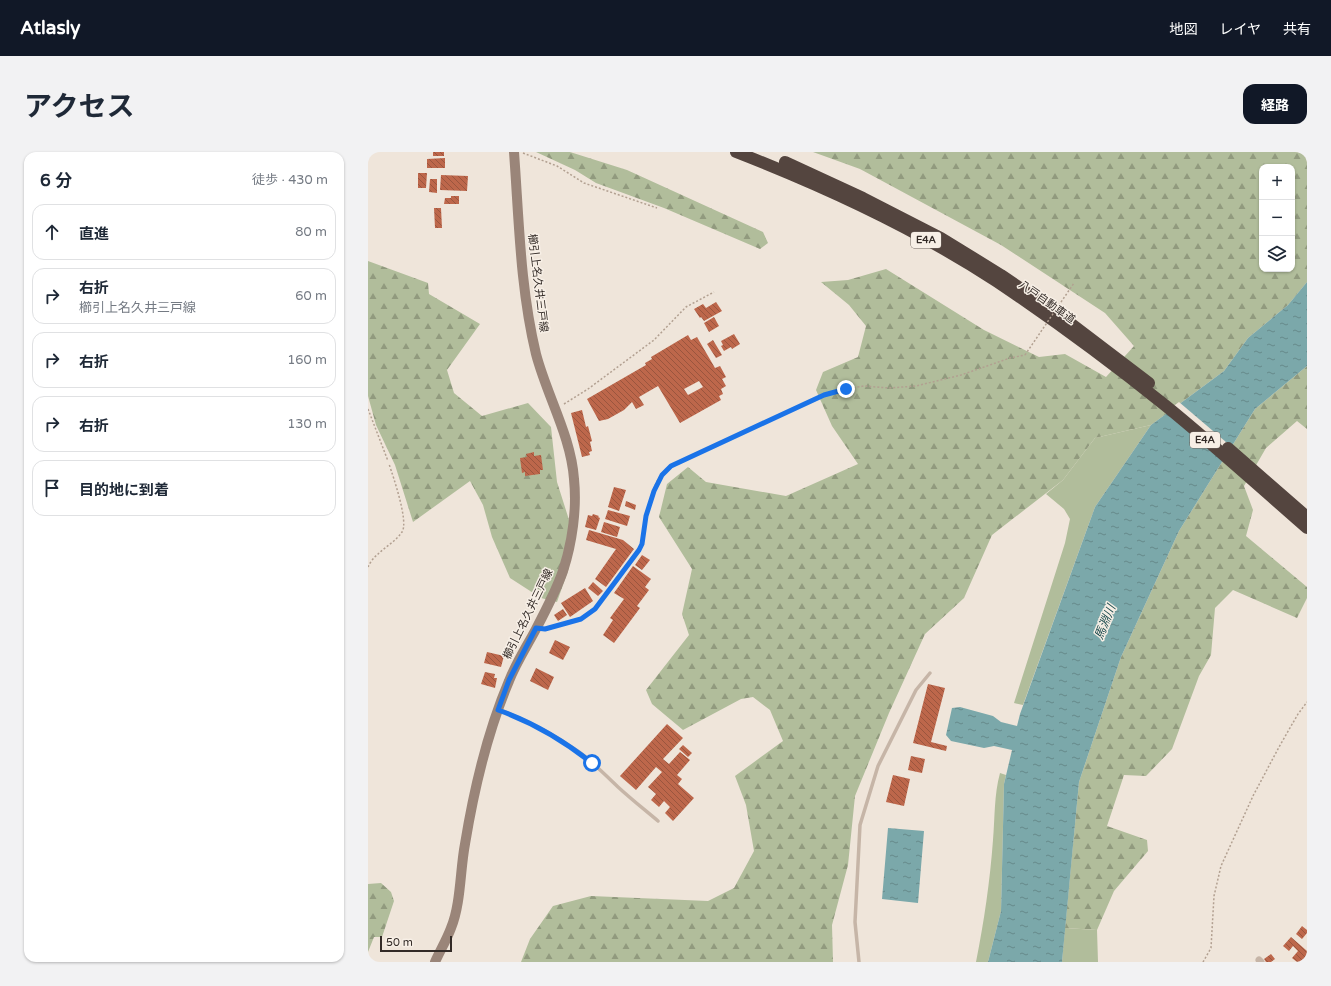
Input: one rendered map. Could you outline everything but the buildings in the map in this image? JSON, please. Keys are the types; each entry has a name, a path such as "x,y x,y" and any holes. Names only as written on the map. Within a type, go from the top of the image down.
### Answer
{"highway":[{"name":"八戸自動車道","path":"736,152 784,171 860,205 936,245 1001,285 1173,401 1307,517"},
{"name":"八戸自動車道","path":"759,152 788,163 863,198 941,238 1001,275 1057,313 1307,528"}],"main road":[{"name":"櫛引上名久井三戸線","path":"435,962 452,928 464,845 473,802 480,770 498,710 509,680 555,592 563,570 574,519 573,472 566,443 537,356 527,306 523,277 514,152"}],"lane":[{"path":"859,962 855,922 860,825 878,766 916,690 930,673"},
{"path":"498,710 515,716 549,733 578,752 658,821"}],"path":[{"path":"521,152 557,166 584,183 657,208"},
{"path":"536,628 545,629 581,619 595,609 639,550 642,544 646,516 654,491 662,475 671,466 824,395 864,386 889,388 916,386 961,375 1010,358 1025,355 1074,283"},
{"path":"554,408 566,403 583,392 629,359 654,340 686,307 714,292"},
{"path":"368,409 389,462 400,501 404,525 403,532 376,555 368,567"},
{"path":"1203,962 1211,948 1214,896 1221,866 1252,796 1298,714 1307,702"}],"green space":[{"path":"536,152 570,152 627,170 763,232 768,243 760,249 664,208 596,183 575,170"},
{"path":"813,152 1307,152 1307,282 1288,305 1248,338 1224,371 1151,425 1095,438 1063,480 992,535 964,598 925,634 889,713 855,796 848,865 832,925 833,962 521,962 530,939 553,906 591,896 708,901 734,888 754,851 746,805 735,776 783,741 770,710 753,697 741,699 683,730 652,704 646,690 689,635 682,614 692,569 659,517 667,484 688,467 706,482 786,496 858,464 832,426 816,390 823,372 858,357 866,326 849,305 821,282 848,280 886,269 984,330 1039,357 1065,354 1106,377 1134,346 1105,313 1001,245 860,169"},
{"path":"368,261 428,283 429,294 480,324 447,370 454,393 482,416 528,403 551,427 557,482 570,523 569,568 557,602 541,598 510,578 492,537 483,505 470,481 413,522 395,465 376,425 368,396"},
{"path":"1307,366 1307,429 1297,421 1266,448 1244,486 1253,510 1246,536 1307,587 1307,598 1297,618 1233,590 1215,608 1211,655 1199,676 1172,749 1146,776 1124,775 1107,826 1147,840 1148,851 1114,891 1097,930 1065,928 1079,782 1121,657 1179,531 1255,409"},
{"path":"1151,425 1095,507 1023,705 1014,703 1065,543 1070,519 1064,509 1046,494 1063,480 1095,438"},
{"path":"1000,773 1006,775 1004,784 1001,911 988,962 976,962 984,917 992,855 996,798"},
{"path":"381,883 391,892 394,901 382,937 374,937 368,952 368,884"},
{"path":"1065,928 1097,930 1098,962 1062,962"}],"water":[{"name":"馬淵川","path":"1307,282 1307,366 1255,409 1179,531 1121,657 1079,782 1062,962 988,962 1001,911 1004,784 1012,750 994,746 984,748 951,741 946,735 952,708 960,707 993,716 1001,722 1017,726 1020,714 1095,507 1151,425 1224,371 1248,338 1288,305"},
{"path":"888,828 924,831 918,903 882,899"}],"pier":[{"path":"1179,402 1233,448 1225,461 1166,411"}],"route":[{"path":"592,763 549,733 515,716 498,710 509,680 536,628 545,629 581,619 595,609 639,550 642,544 646,516 654,491 662,475 671,466 824,395 846,389"}]}
